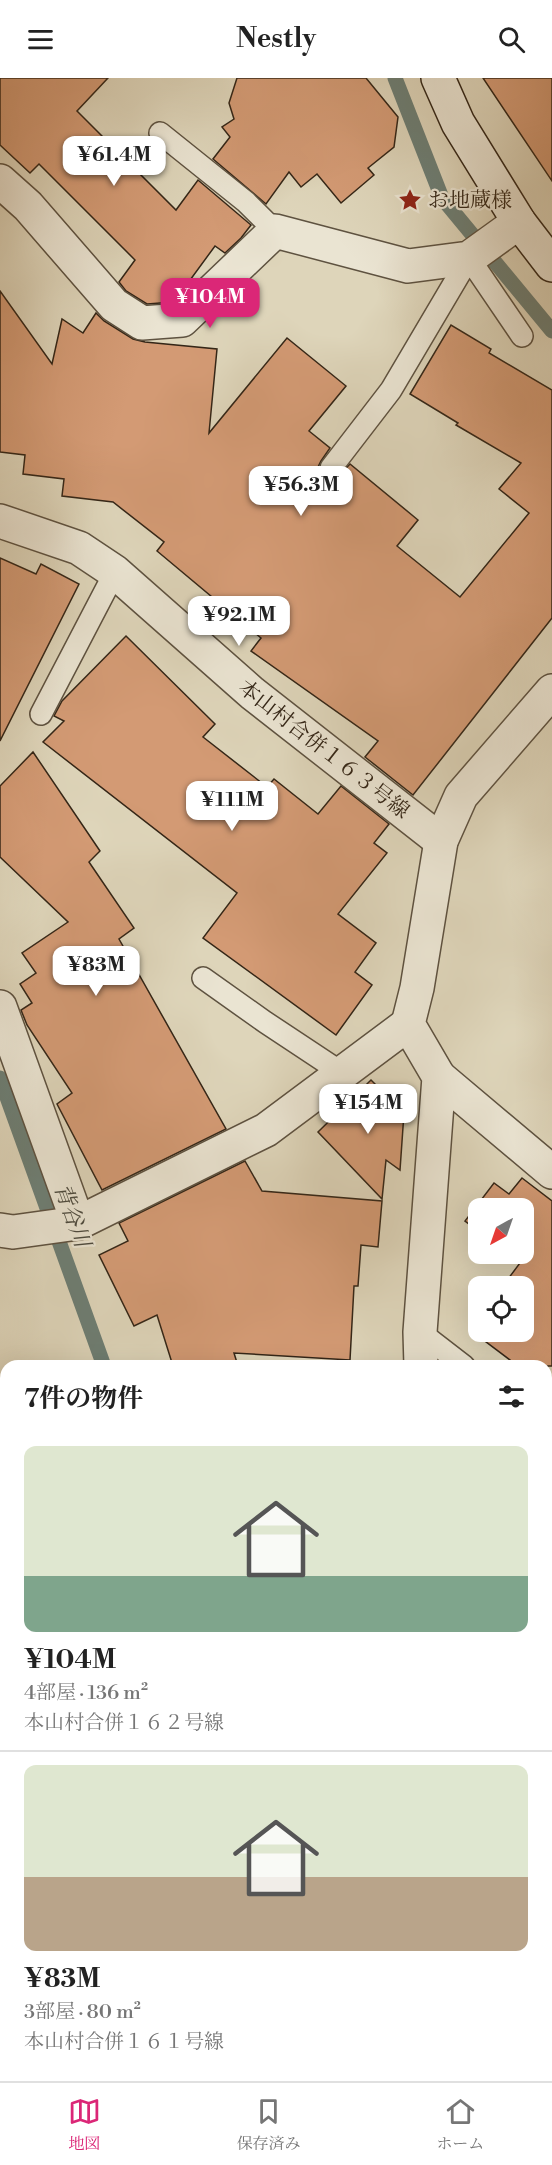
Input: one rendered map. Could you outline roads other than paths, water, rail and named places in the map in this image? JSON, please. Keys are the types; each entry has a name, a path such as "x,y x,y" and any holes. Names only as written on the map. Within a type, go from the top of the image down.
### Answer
{"street":[{"path":"438,78 458,123 519,222 552,265"},
{"path":"0,181 28,207 114,305 142,323 182,320 275,231 408,266 469,258 519,222"},
{"name":"本山村合併１６３号線","path":"0,521 80,548 114,572 252,693 441,841"},
{"path":"7,1231 78,1223 266,1130 408,1024 417,988 441,841 461,796 552,691"},
{"path":"0,1007 78,1223"},
{"path":"408,1024 439,1077 552,1172"},
{"path":"421,1360 420,1332 439,1077"}],"lane":[{"path":"160,133 246,201 275,231"},
{"path":"331,468 391,390 469,258 522,336"},
{"path":"41,714 114,572"},
{"path":"203,978 342,1073"},
{"path":"420,1332 456,1360"}],"waterway":[{"path":"395,78 442,198 552,331"},
{"name":"背谷川","path":"0,1078 102,1360"}],"place":[{"name":"お地蔵様","path":"410,200"}]}
